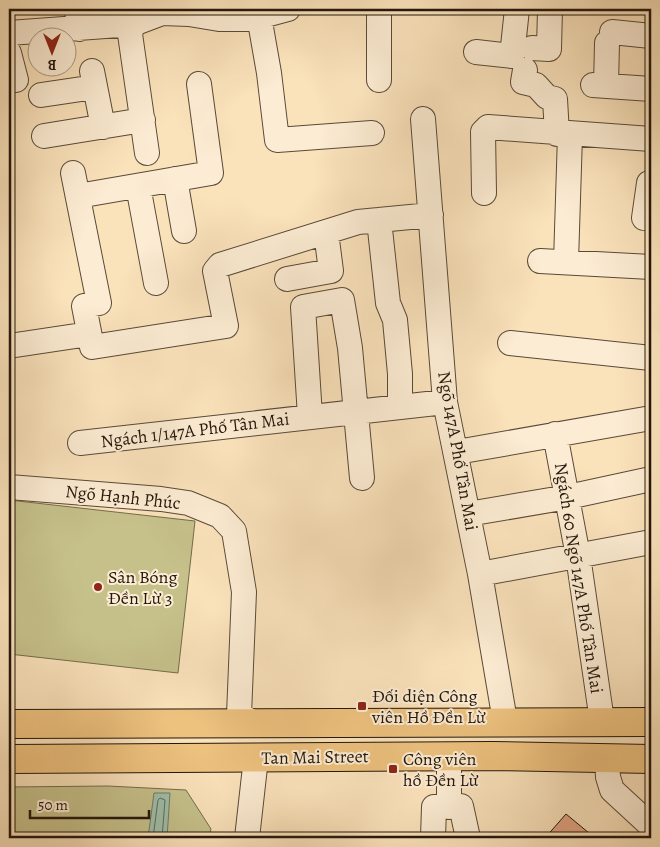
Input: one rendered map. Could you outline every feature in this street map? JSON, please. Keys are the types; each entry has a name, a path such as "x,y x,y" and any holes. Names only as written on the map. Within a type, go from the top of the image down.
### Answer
{"main road":[{"name":"Tan Mai Street","path":"9,724 651,722"},
{"path":"256,724 256,758"},
{"name":"Tan Mai Street","path":"9,759 449,756 651,759"}],"street":[{"path":"9,33 78,19 133,24 162,13 218,14 251,19 288,9"},
{"path":"379,9 379,80"},
{"path":"476,52 512,56 517,9"},
{"path":"532,48 549,49 550,9"},
{"path":"259,16 269,73 277,140 372,133"},
{"path":"133,24 130,34 147,153"},
{"path":"651,36 609,38 599,85 651,89"},
{"path":"9,48 16,80"},
{"path":"525,70 523,82 536,85 547,97 556,99 564,134 566,262"},
{"path":"41,95 94,79 103,127"},
{"path":"199,84 211,173 138,186 75,184 99,303 84,306 92,347 226,326 216,271 220,265 358,222 432,215"},
{"name":"Ngõ 147A Phố Tân Mai","path":"423,119 432,215 445,402 457,452 480,574 505,721"},
{"path":"44,136 143,120"},
{"path":"484,194 485,129 651,139"},
{"path":"175,179 184,231"},
{"path":"649,183 644,218 651,219"},
{"path":"138,186 156,284"},
{"path":"379,220 388,304 395,320 400,374 400,406"},
{"path":"287,279 331,271 326,232"},
{"path":"540,260 651,267"},
{"name":"Ngách 1/147A Phố Tân Mai","path":"310,416 303,307 342,300 350,348 354,411"},
{"path":"9,346 90,334"},
{"path":"510,343 651,358"},
{"name":"Ngách 1/147A Phố Tân Mai","path":"80,443 445,402"},
{"path":"354,411 362,478"},
{"path":"457,452 651,418"},
{"name":"Ngách 60 Ngõ 147A Phố Tân Mai","path":"555,434 578,556 602,721"},
{"path":"468,514 568,497 651,479"},
{"name":"Ngõ Hạnh Phúc","path":"9,486 161,499 188,503 220,516 234,531 244,592 240,716 256,724"},
{"path":"480,574 651,542"},
{"path":"449,756 450,807"},
{"path":"247,838 256,758"},
{"path":"607,758 608,777 612,790 651,826"},
{"path":"433,838 434,807 461,806 468,838"}],"shaded area":[{"name":"Sân Bóng Đền Lừ 3","path":"9,500 195,521 178,673 9,654"},
{"path":"108,786 186,790 211,829 209,838 9,838 9,787"}],"water":[{"path":"154,793 170,793 167,838 148,838"}],"building":[{"path":"566,814 595,838 545,838"}],"place":[{"name":"Sân Bóng Đền Lừ 3","path":"98,587"},
{"name":"Đối diện Công viên Hồ Đền Lừ","path":"362,706"},
{"name":"Công viên hồ Đền Lừ","path":"393,769"}]}
